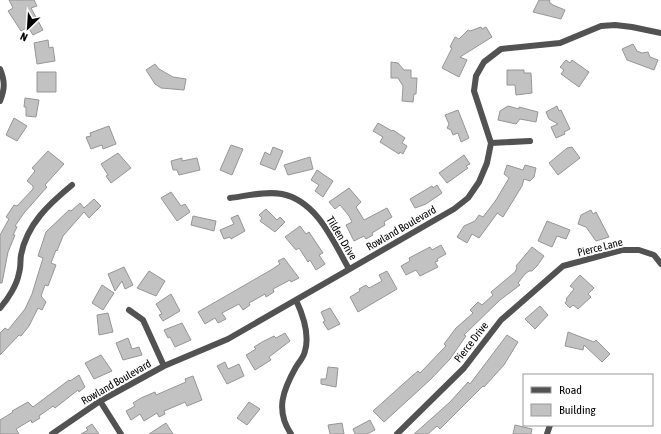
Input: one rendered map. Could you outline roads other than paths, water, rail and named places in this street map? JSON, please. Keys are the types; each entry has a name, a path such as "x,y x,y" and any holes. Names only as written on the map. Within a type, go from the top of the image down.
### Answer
{"street":[{"name":"Rowland Boulevard","path":"52,434 100,401 164,366 228,339 454,209 468,198 482,176 487,163 491,143 474,91 476,76 484,62 501,49 560,43 601,26 615,25 632,27 661,34"},
{"path":"0,69 4,79 4,91 0,101"},
{"path":"491,143 530,141"},
{"path":"0,308 11,292 19,274 21,255 35,220 46,207 72,185"},
{"name":"Tilden Drive","path":"230,198 260,194 282,194 296,199 320,219 349,269"},
{"name":"Pierce Lane","path":"563,266 622,250 639,250 654,255 661,264"},
{"name":"Pierce Drive","path":"397,434 464,368 501,320 563,266"},
{"path":"291,434 282,412 282,396 289,379 305,351 307,336 303,317 296,300"},
{"path":"129,310 143,320 164,366"},
{"path":"100,401 121,434"}]}
